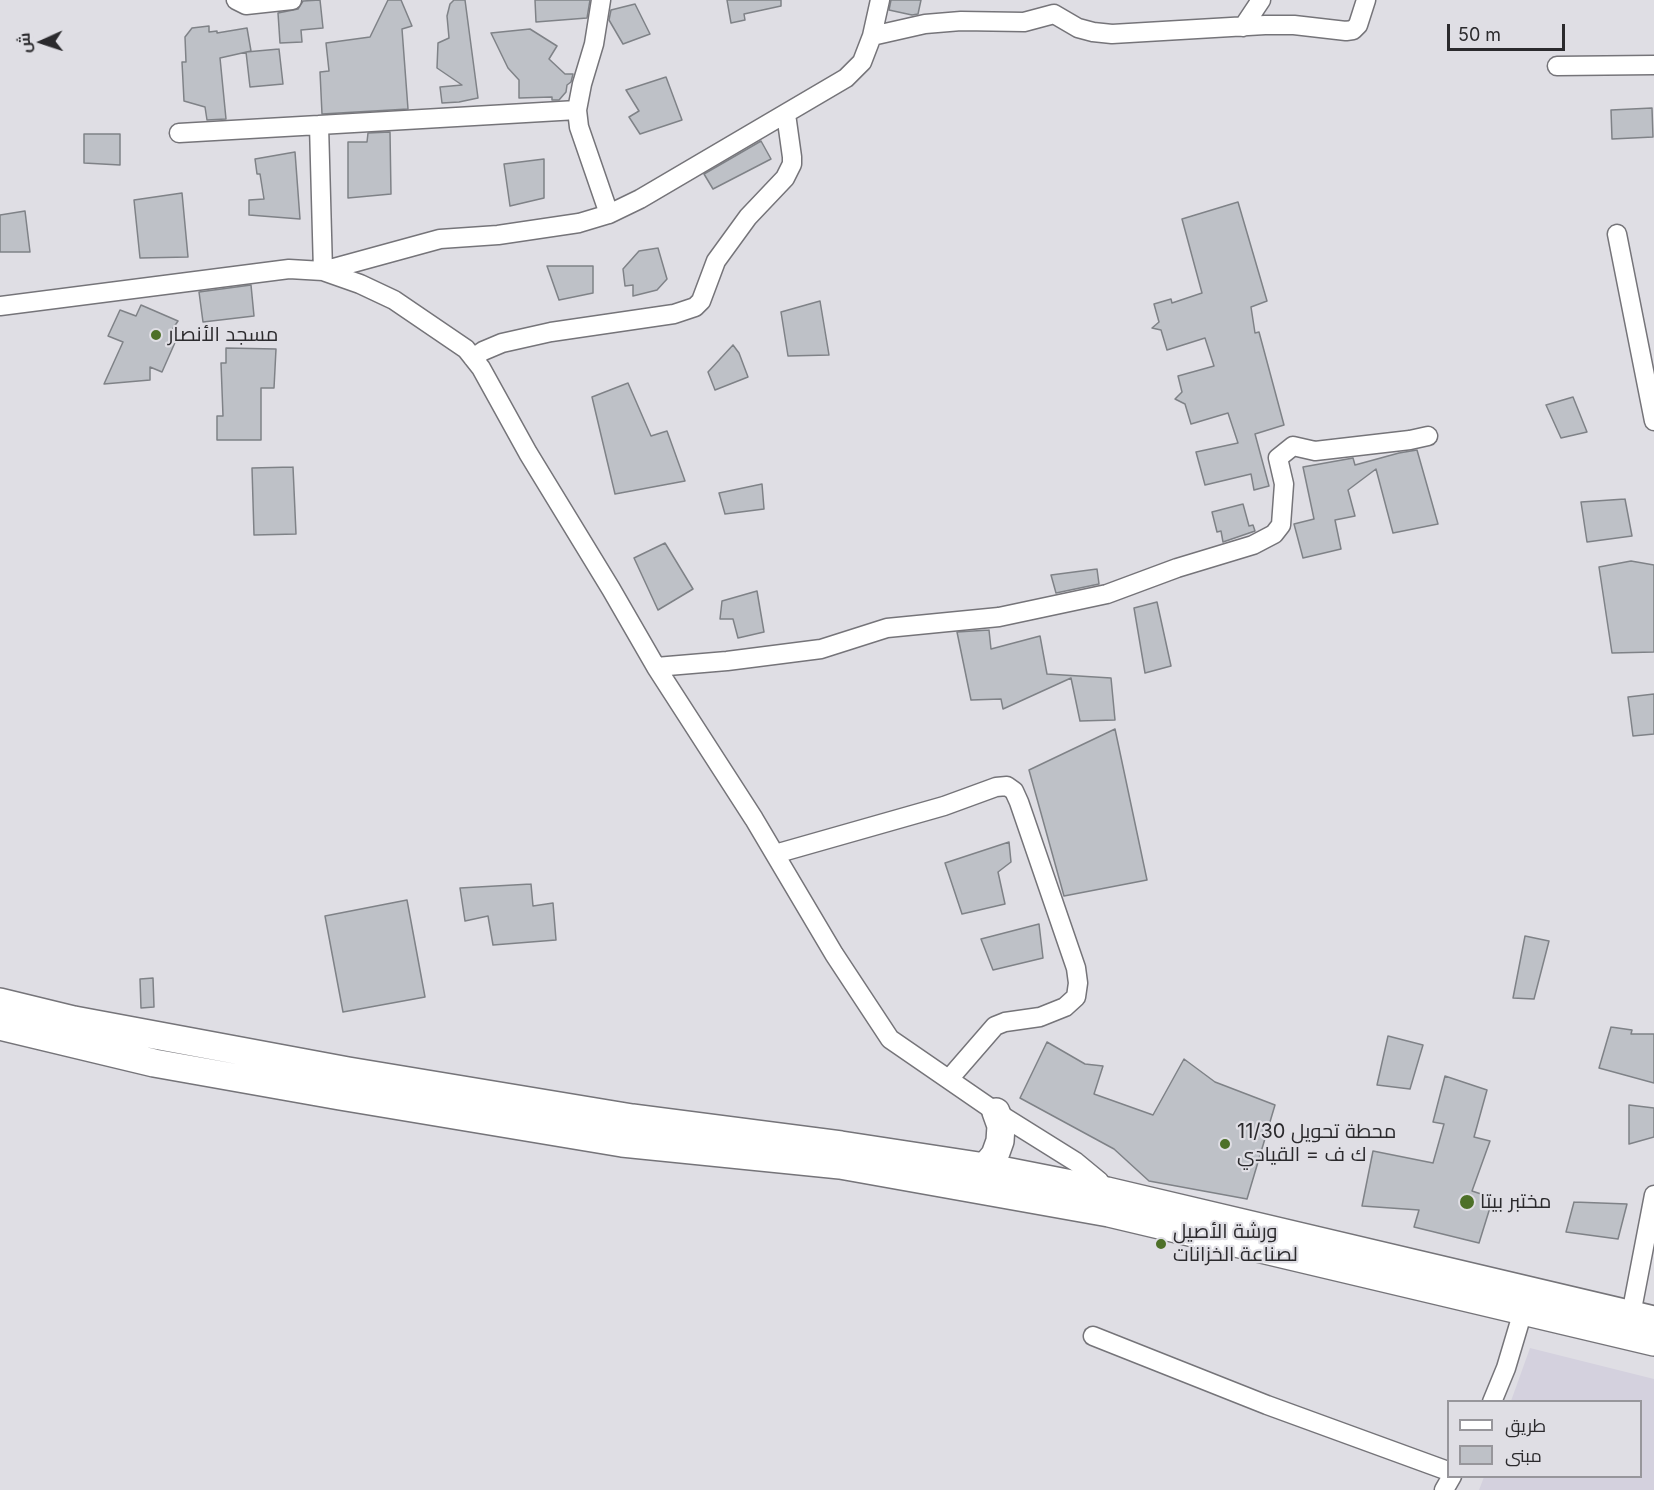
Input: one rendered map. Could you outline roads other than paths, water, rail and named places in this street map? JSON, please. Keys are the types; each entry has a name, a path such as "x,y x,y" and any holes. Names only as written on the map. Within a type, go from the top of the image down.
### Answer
{"highway":[{"path":"0,1002 74,1020 359,1073 632,1118 841,1144 985,1167 1108,1202 1523,1311 1637,1323"},
{"path":"0,1026 154,1063 622,1143 840,1165 1108,1202 1637,1323 1654,1342"},
{"path":"985,1167 995,1155 1000,1141 1001,1126 996,1112"}],"street":[{"path":"236,0 246,5 292,0"},
{"path":"601,0 594,44 577,110 579,127 609,214"},
{"path":"323,271 440,239 498,235 579,223 609,214 640,199 846,78 862,62 872,36 880,0"},
{"path":"1243,27 1261,0"},
{"path":"872,36 925,24 961,21 1024,22 1054,14 1078,28 1112,34 1265,25 1294,25 1346,31 1353,30 1358,25 1366,0"},
{"path":"1557,66 1654,65"},
{"path":"179,134 577,110"},
{"path":"473,358 502,343 551,332 674,314 695,307 701,301 716,261 748,218 785,178 792,164 786,114"},
{"path":"319,125 323,271"},
{"path":"1617,234 1654,421"},
{"path":"0,306 289,269 323,271 360,284 394,300 466,349 481,368 528,453 656,667 775,854 834,954 890,1039 996,1112 1076,1162 1099,1181 1108,1202"},
{"path":"656,667 821,649 886,628 999,617 1107,594 1176,567 1253,545 1274,534 1281,525 1284,484 1278,458 1293,446 1315,451 1428,436"},
{"path":"775,854 944,806 996,787 1007,786 1014,791 1076,968 1078,983 1076,997 1065,1007 1040,1017 1005,1022 995,1026 949,1079"},
{"path":"1637,1323 1654,1195"},
{"path":"1492,1400 1506,1368 1523,1311"},
{"path":"1093,1336 1246,1396 1447,1470"}],"place":[{"name":"مسجد الأنصار","path":"156,335"},
{"name":"محطة تحويل 11/30 ك ف = القيادي","path":"1225,1144"},
{"name":"مختبر بيتا","path":"1467,1202"},
{"name":"ورشة الأصيل لصناعة الخزانات","path":"1161,1244"}]}
